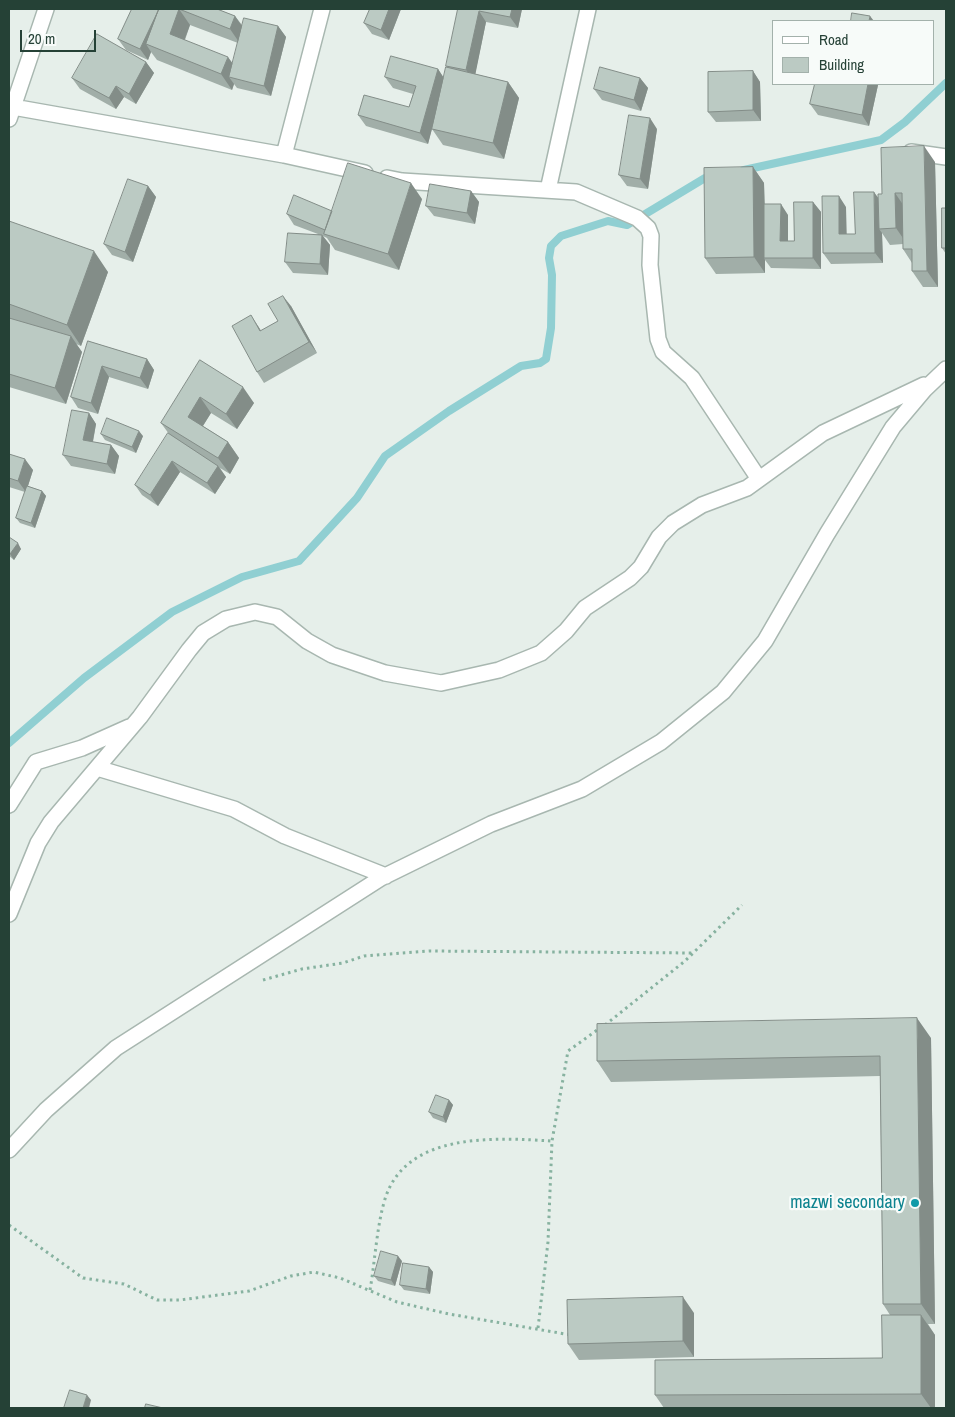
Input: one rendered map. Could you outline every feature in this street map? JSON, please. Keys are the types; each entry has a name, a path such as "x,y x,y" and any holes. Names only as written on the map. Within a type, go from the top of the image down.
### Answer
{"street":[{"path":"46,9 11,113 284,155 402,181 576,192 614,206 637,218 648,228 652,236 650,265 658,340 663,352 692,378 759,479"},
{"path":"284,155 322,9"},
{"path":"548,190 588,9"},
{"path":"901,150 946,157"},
{"path":"9,1150 46,1110 116,1048 386,876 491,824 582,789 661,742 723,692 765,641 827,534 893,427 933,381 946,369"},
{"path":"9,914 38,844 51,822 131,727 203,634 226,619 255,612 277,617 307,641 332,654 384,673 441,683 499,670 541,653 566,631 585,608 630,578 641,567 659,537 672,523 702,505 747,488 823,433 933,381"},
{"path":"9,805 36,762 82,748 111,733 131,727"},
{"path":"96,768 234,809 285,836 386,876"}],"path":[{"path":"538,1328 548,1242 552,1142 568,1051 582,1039 610,1022 693,952 742,905"},
{"path":"257,982 302,969 343,963 364,956 429,951 693,952"},
{"path":"370,1290 386,1194 399,1175 416,1157 459,1142 499,1138 552,1142"},
{"path":"9,1226 83,1278 124,1284 157,1300 180,1300 249,1291 291,1276 314,1272 340,1278 397,1302 449,1314 572,1335"}],"building":[{"path":"132,9 159,9 140,49 118,39"},
{"path":"159,9 179,9 170,34 228,57 221,74 146,44"},
{"path":"179,9 217,9 235,16 230,29"},
{"path":"370,9 389,9 381,30 364,23"},
{"path":"458,9 512,9 510,17 479,11 466,70 446,66"},
{"path":"852,13 870,16 869,20 851,20"},
{"path":"244,18 278,26 264,86 229,77"},
{"path":"97,34 146,62 129,94 116,86 109,98 72,78"},
{"path":"391,56 438,69 420,133 358,115 364,95 409,107 416,86 385,77"},
{"path":"446,67 508,82 493,143 432,129"},
{"path":"600,67 640,78 634,100 594,89"},
{"path":"753,71 753,110 708,112 708,72"},
{"path":"815,85 868,85 862,115 810,104"},
{"path":"629,115 650,118 640,179 619,175"},
{"path":"924,146 927,271 912,271 912,249 903,249 902,193 895,193 896,228 879,229 878,194 882,194 881,148"},
{"path":"348,163 411,183 388,254 324,234"},
{"path":"753,167 754,257 705,258 704,168"},
{"path":"128,179 148,186 125,252 104,244"},
{"path":"430,184 471,191 467,213 426,206"},
{"path":"854,192 874,192 875,253 823,253 822,196 839,196 839,234 855,234"},
{"path":"294,195 332,211 325,230 287,214"},
{"path":"794,202 813,202 813,258 764,258 764,204 781,204 780,241 794,241"},
{"path":"942,208 946,208 946,248 942,248"},
{"path":"9,221 94,251 67,325 9,304"},
{"path":"288,233 322,235 320,264 285,262"},
{"path":"283,296 309,342 257,372 232,326 251,315 260,331 278,321 268,304"},
{"path":"9,318 71,336 55,388 9,374"},
{"path":"88,341 147,359 140,378 102,366 91,403 71,397"},
{"path":"200,360 243,387 226,414 200,397 188,417 228,442 218,458 161,423"},
{"path":"72,410 89,413 83,440 111,445 107,464 63,455"},
{"path":"107,418 139,431 132,447 101,434"},
{"path":"168,433 218,466 207,483 172,461 150,495 135,485"},
{"path":"9,454 25,459 18,481 9,478"},
{"path":"27,486 42,491 31,523 16,518"},
{"path":"9,537 18,543 10,554 9,553"},
{"path":"917,1018 921,1304 883,1304 880,1056 597,1061 597,1024"},
{"path":"436,1095 449,1100 443,1117 429,1112"},
{"path":"381,1251 398,1256 391,1280 374,1276"},
{"path":"403,1263 429,1267 426,1289 400,1285"},
{"path":"683,1297 683,1341 568,1344 567,1300"},
{"path":"882,1315 921,1315 921,1394 655,1395 655,1360 882,1358"},
{"path":"70,1390 87,1395 83,1408 64,1408"},
{"path":"146,1404 163,1408 145,1408"}],"waterway":[{"path":"744,170 881,140 905,122 946,83"},
{"path":"9,743 84,678 172,612 242,577 299,561 357,498 385,456 449,411 521,366 540,363 546,359 551,328 552,275 549,258 551,246 561,236 608,221 627,225 705,178 713,177"}],"place":[{"name":"mazwi secondary","path":"915,1203"}]}
